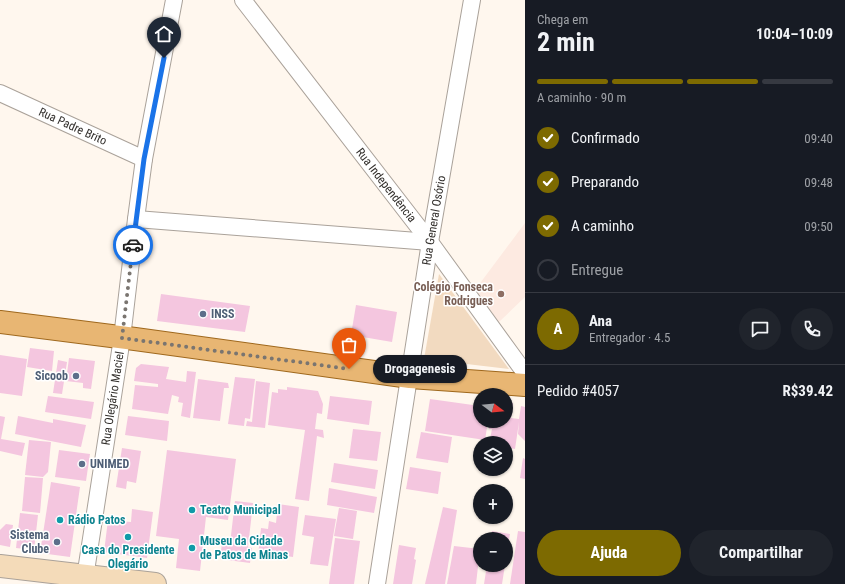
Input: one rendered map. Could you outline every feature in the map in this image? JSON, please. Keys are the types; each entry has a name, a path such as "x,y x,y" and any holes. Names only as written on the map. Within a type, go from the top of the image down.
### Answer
{"main road":[{"path":"0,322 410,377 525,385"}],"street":[{"name":"Rua Olegário Maciel","path":"88,581 122,338 144,159 174,0"},
{"name":"Rua Independência","path":"243,0 430,242 525,373"},
{"name":"Rua General Osório","path":"377,584 430,242 472,0"},
{"name":"Rua Padre Brito","path":"0,93 144,159"},
{"path":"136,219 430,242"},
{"path":"0,566 88,581 154,584"}],"shaded area":[{"path":"525,223 525,297 499,322 475,290"},
{"path":"439,274 509,369 424,359"}],"building":[{"name":"INSS","path":"161,294 250,306 245,332 157,321"},
{"path":"356,305 397,312 392,342 351,335"},
{"path":"30,348 54,351 52,371 27,367"},
{"path":"0,355 27,359 22,396 0,393"},
{"path":"69,358 95,361 91,389 83,388 83,383 66,381"},
{"path":"58,360 67,362 62,394 53,393"},
{"path":"141,364 169,367 166,379 186,382 187,371 196,372 190,418 181,416 183,403 178,402 179,397 172,395 168,414 132,409 135,385 158,387 158,384 134,381 136,368"},
{"path":"235,377 255,379 250,419 245,418 244,426 228,424"},
{"path":"198,379 228,383 229,388 224,388 220,421 193,418"},
{"path":"256,381 270,383 265,428 246,426 247,421 252,422"},
{"path":"287,387 318,391 323,404 322,414 317,413 315,429 323,430 324,438 317,436 309,501 295,499 305,430 268,425 272,392 278,393 278,389 287,390"},
{"path":"48,396 94,402 91,419 45,412"},
{"path":"330,396 372,401 369,425 327,419"},
{"path":"430,399 473,405 473,428 487,428 486,436 473,436 473,438 425,431"},
{"path":"521,406 525,407 525,441 518,434 519,422 515,449 513,449 513,436 491,436 492,429 489,429 513,428 513,418 519,419"},
{"path":"0,416 5,417 1,439 25,443 22,456 0,451"},
{"path":"18,416 53,423 53,419 86,425 81,447 15,434"},
{"path":"128,416 169,421 167,441 125,435"},
{"path":"353,429 381,432 377,461 349,458"},
{"path":"421,432 452,437 448,463 416,458"},
{"path":"29,440 51,442 48,472 43,477 25,475"},
{"path":"122,448 141,451 136,483 127,481 126,489 116,487"},
{"path":"59,450 90,454 86,481 55,477"},
{"path":"167,450 236,459 228,520 206,517 200,571 176,568 179,539 156,536"},
{"path":"523,458 525,459 525,479 520,478"},
{"path":"334,463 378,470 375,489 331,482"},
{"path":"410,467 441,472 438,494 406,489"},
{"path":"25,477 43,478 40,513 22,511"},
{"name":"Rádio Patos","path":"51,482 80,487 70,557 40,553"},
{"path":"329,488 377,497 374,513 327,505"},
{"path":"235,501 253,503 248,547 252,548 250,563 220,559 222,543 230,544"},
{"path":"278,504 299,507 293,557 272,554 272,556 267,560 261,560 258,556 261,528 268,529 269,521 276,523"},
{"path":"443,507 457,510 445,584 425,584"},
{"path":"339,508 357,511 353,539 334,536"},
{"name":"Casa do Presidente Olegário","path":"132,509 153,512 147,558 104,552 108,520 131,522"},
{"path":"20,513 38,515 34,550 16,548"},
{"path":"305,515 336,519 328,566 310,564 314,537 302,535"},
{"path":"6,524 13,525 10,547 0,545 0,530"},
{"path":"518,531 525,532 525,584 510,584"},
{"path":"335,538 360,541 354,584 329,584"},
{"path":"399,545 416,548 414,559 416,560 412,584 393,584"},
{"path":"454,546 473,548 473,572 477,572 476,584 447,584"},
{"path":"486,572 504,572 502,584 484,584"}],"way so far":[{"path":"133,245 122,338 349,369"}],"place":[{"name":"Colégio Fonseca Rodrigues","path":"501,294"},
{"name":"INSS","path":"203,314"},
{"name":"Drogagenesis","path":"349,369"},
{"name":"Sicoob","path":"76,376"},
{"name":"UNIMED","path":"82,464"},
{"name":"Teatro Municipal","path":"192,510"},
{"name":"Rádio Patos","path":"60,520"},
{"name":"Casa do Presidente Olegário","path":"128,537"},
{"name":"Sistema Clube","path":"57,542"},
{"name":"Museu da Cidade de Patos de Minas","path":"192,548"}],"route":[{"path":"133,245 144,159 164,58"}]}
